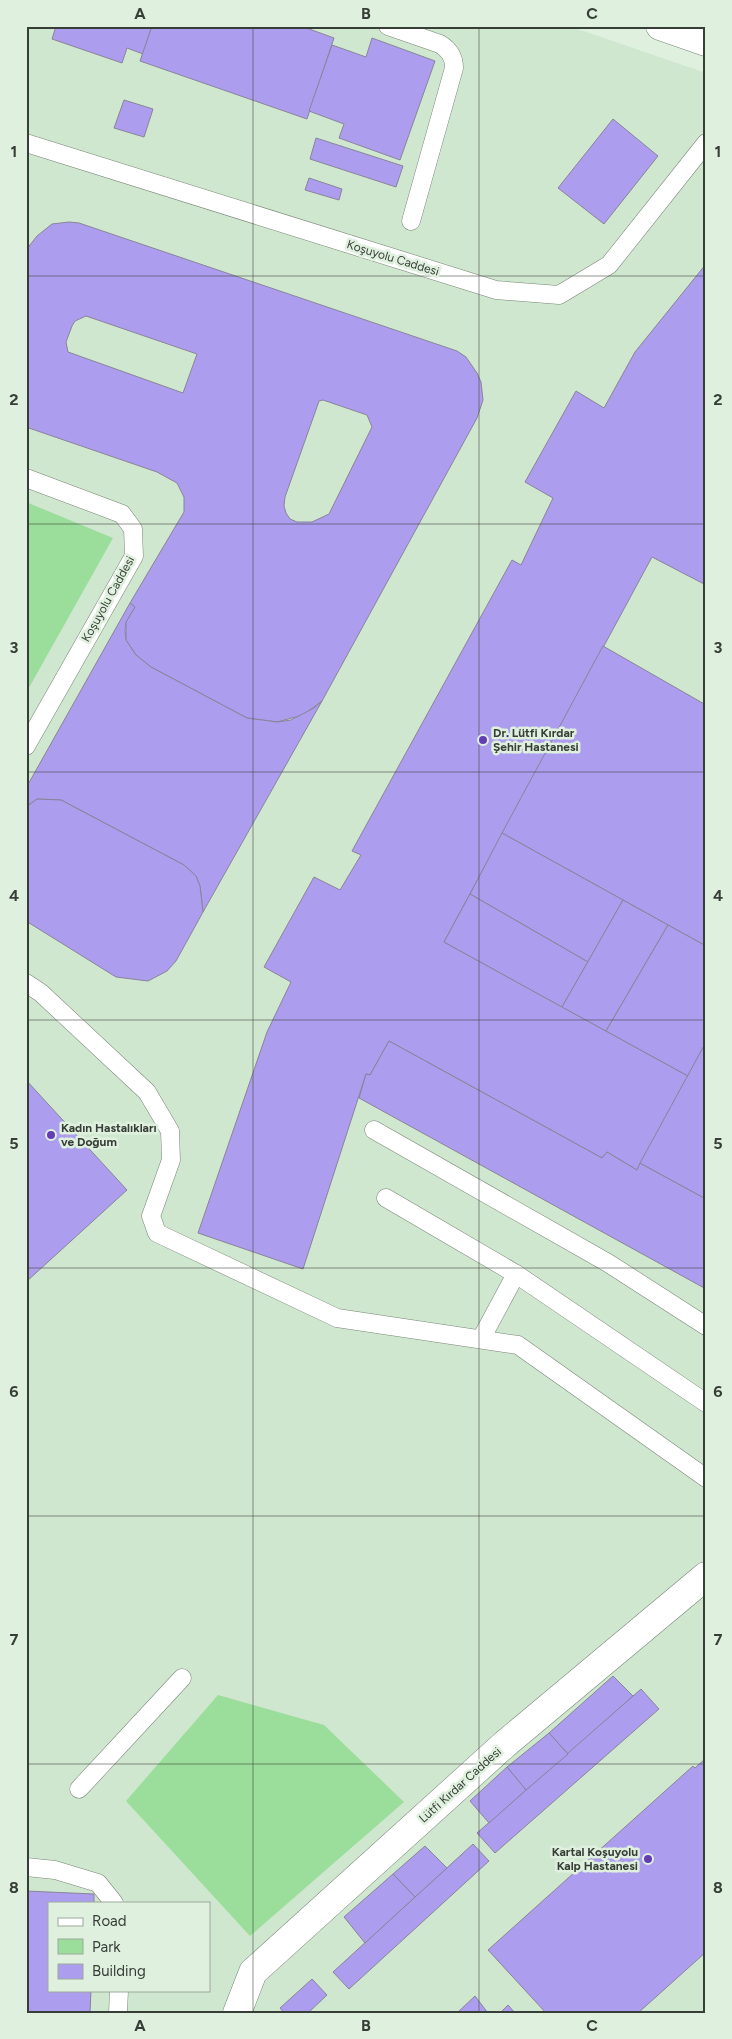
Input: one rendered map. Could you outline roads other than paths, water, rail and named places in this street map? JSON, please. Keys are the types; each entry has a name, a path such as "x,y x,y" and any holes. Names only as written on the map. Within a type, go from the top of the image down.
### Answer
{"street":[{"path":"660,26 706,42"},
{"name":"Lütfi Kırdar Caddesi","path":"237,2013 253,1972 505,1744 706,1576"}],"lane":[{"path":"388,26 440,44 446,48 454,61 454,68 411,221"},
{"name":"Koşuyolu Caddesi","path":"26,142 496,290 559,294 609,265 706,143"},
{"name":"Koşuyolu Caddesi","path":"26,478 122,514 133,529 134,556 26,746"},
{"path":"26,983 41,993 147,1092 170,1131 171,1160 151,1216 157,1233 337,1318 518,1345 706,1478"},
{"path":"374,1130 608,1263 706,1326"},
{"path":"386,1198 516,1274 706,1403"},
{"path":"481,1339 516,1274"},
{"path":"79,1789 182,1678"},
{"path":"26,1867 55,1870 98,1883 113,1902"},
{"path":"118,2013 119,1992"}],"place":[{"name":"Dr. Lütfi Kırdar Şehir Hastanesi","path":"483,740"},
{"name":"Kadın Hastalıkları ve Doğum","path":"51,1135"},
{"name":"Kartal Koşuyolu Kalp Hastanesi","path":"648,1859"}]}
